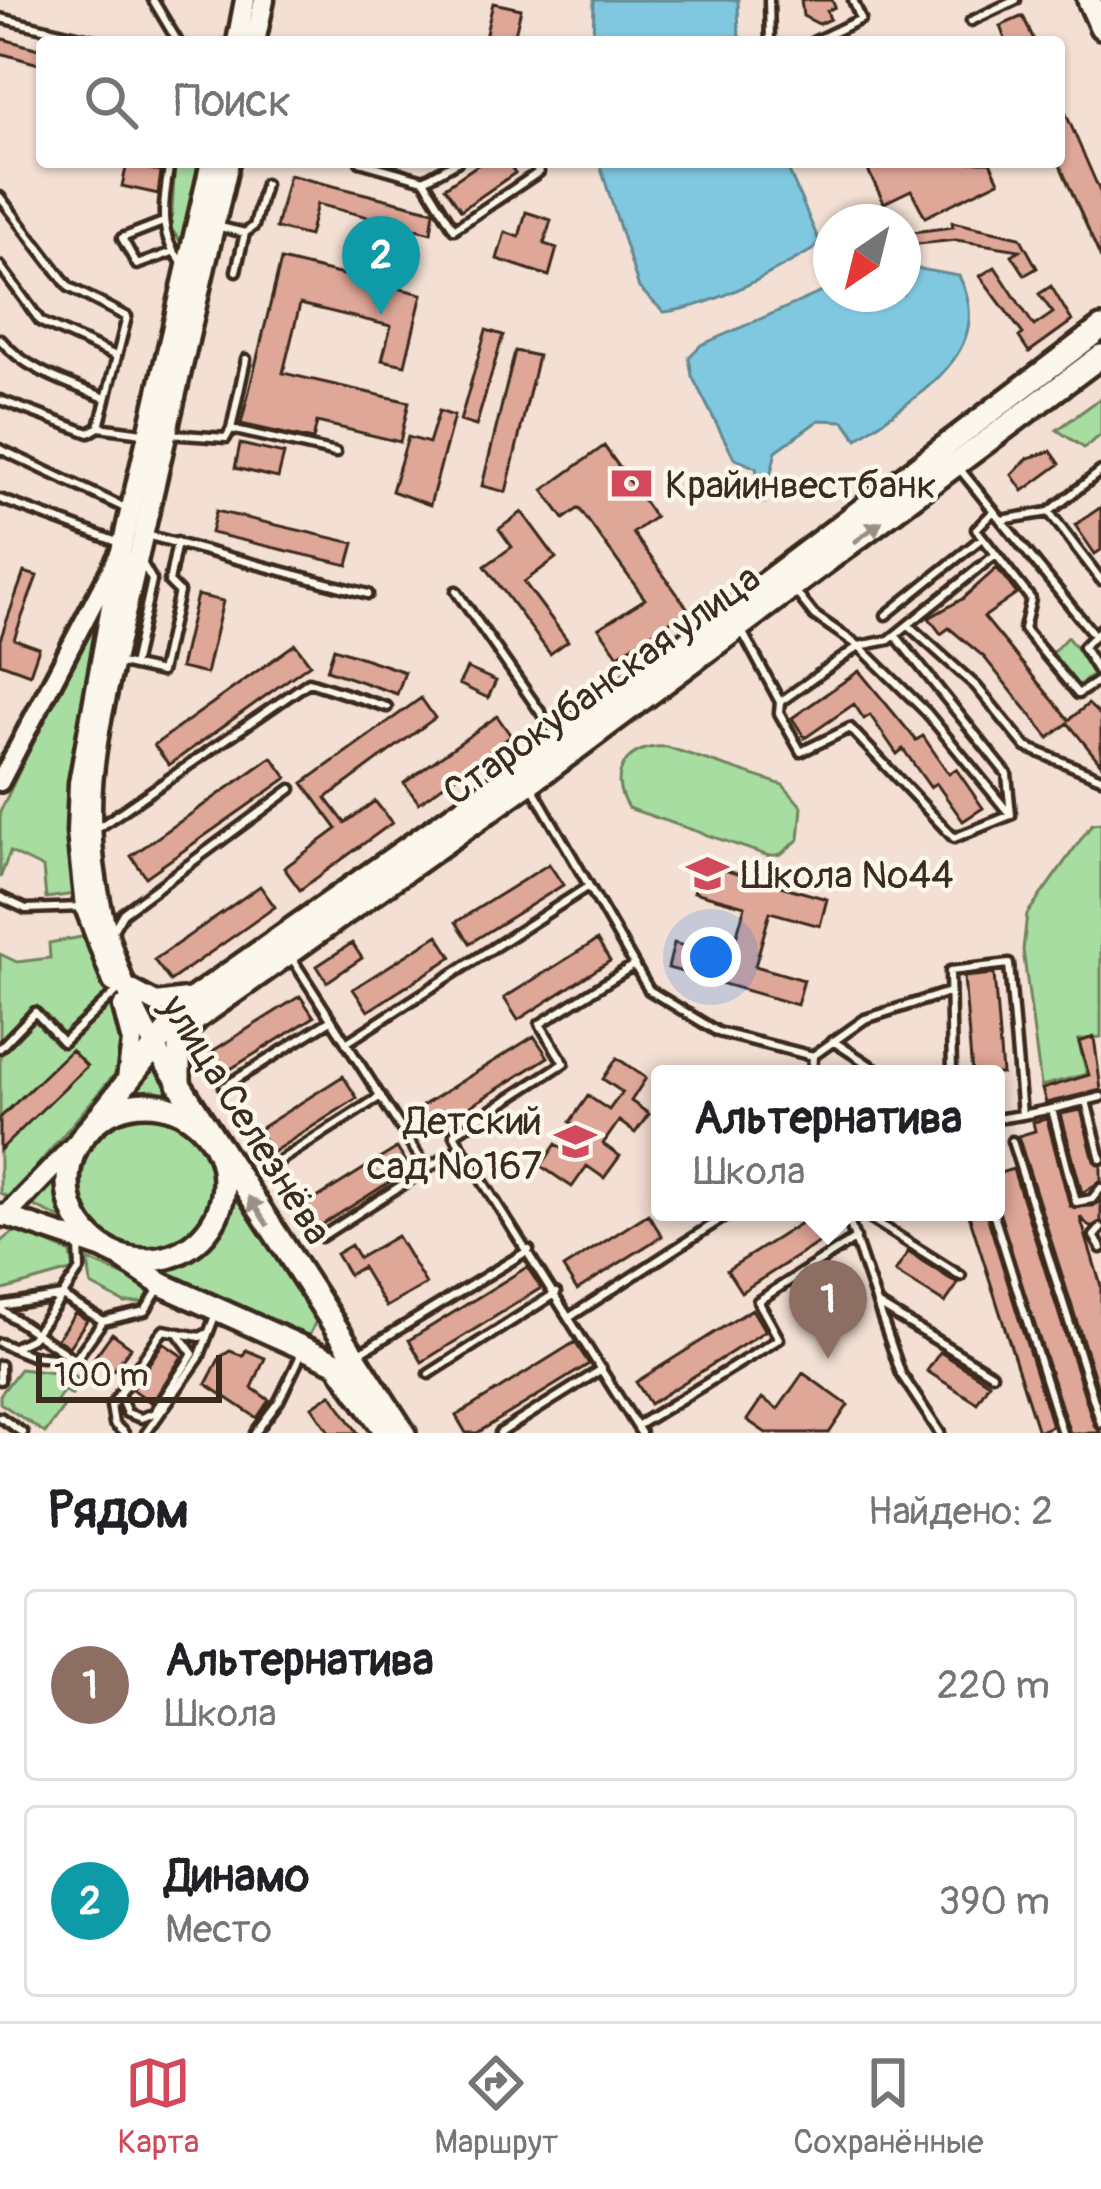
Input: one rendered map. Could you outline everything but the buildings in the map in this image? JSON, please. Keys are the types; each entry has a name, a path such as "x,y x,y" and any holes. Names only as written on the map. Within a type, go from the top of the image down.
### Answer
{"main road":[{"path":"1089,0 1101,28"},
{"path":"240,36 258,1"},
{"path":"255,36 258,1"},
{"name":"улица Селезнёва","path":"117,663 103,603 127,551 142,534 157,434 196,270 210,168"},
{"name":"улица Селезнёва","path":"196,270 214,226 228,168"},
{"name":"Старокубанская улица","path":"179,1084 176,1052 190,1024 290,956 525,775 559,740 1101,328"},
{"name":"Старокубанская улица","path":"4,1212 87,1132 194,998 740,628 1101,356"},
{"name":"улица Селезнёва","path":"157,434 131,510 117,663 85,831 85,907 153,1048 327,1310 352,1378 386,1433"},
{"name":"улица Селезнёва","path":"85,831 130,1023 128,1078"},
{"path":"122,989 156,1003 194,998"},
{"path":"4,1212 115,1253 160,1258 182,1251 206,1233 220,1206 224,1184 211,1139 184,1114 148,1104 111,1113 87,1132 72,1158 70,1195 86,1230 115,1253 161,1284 304,1348 347,1359"},
{"path":"304,1348 319,1336 327,1310"},
{"name":"улица Селезнёва","path":"347,1359 404,1433"}],"street":[{"name":"улица Селезнёва","path":"0,782 103,603"}],"lane":[{"path":"153,0 174,36"},
{"path":"769,0 770,36"},
{"path":"826,36 861,19 853,0"},
{"path":"971,21 1011,1"},
{"path":"0,18 77,36"},
{"path":"170,168 163,222 172,253 196,270"},
{"path":"381,168 424,180 454,229 539,172 536,168"},
{"path":"424,180 446,168"},
{"path":"236,272 245,233 254,226 265,184"},
{"path":"0,197 69,287 127,317 99,427"},
{"path":"163,222 122,238 137,265 172,253"},
{"path":"214,226 245,233"},
{"path":"0,266 41,322 116,356"},
{"path":"0,339 10,352 51,376 105,398"},
{"path":"0,400 89,433 99,427 226,438 246,359"},
{"path":"231,429 336,453"},
{"path":"0,449 131,510"},
{"path":"957,465 1097,632 1083,647 1101,678 1082,694 1075,692 1023,626 1030,613 1028,595 977,526 994,512"},
{"path":"1001,520 1049,512 1101,471"},
{"path":"0,499 127,551 152,580 117,663 160,672 179,592 169,582 177,542"},
{"path":"1049,512 1101,580"},
{"path":"142,534 368,595"},
{"path":"886,615 982,538"},
{"path":"780,702 860,646 884,643 896,635 996,554"},
{"path":"793,588 814,614 860,646 927,712 1011,815"},
{"path":"456,590 559,740"},
{"path":"1030,613 1037,621"},
{"path":"908,625 976,686 1026,747 1101,778"},
{"path":"740,628 801,752 850,728 954,838 1011,815"},
{"path":"896,635 1011,780 1011,815"},
{"path":"85,831 112,823 309,682 387,707"},
{"path":"525,775 649,990 718,1032 813,1056"},
{"path":"110,935 123,913 291,789"},
{"path":"346,1043 590,886"},
{"path":"0,896 26,909 85,907"},
{"path":"290,956 427,1169"},
{"path":"952,1065 950,971 1009,964 1022,1115"},
{"path":"635,965 540,1024 564,1063 454,1134 639,1429 778,1340 758,1301 856,1238"},
{"path":"0,1048 35,1012 63,1042 122,989"},
{"path":"812,1065 813,1056 865,1019 949,992"},
{"path":"224,1088 331,1020"},
{"path":"833,1041 869,1065"},
{"path":"273,1165 380,1096"},
{"path":"1005,1118 1101,1097"},
{"path":"1086,1101 1101,1160"},
{"path":"1052,1109 1076,1202 1092,1198 1101,1188"},
{"path":"1012,1141 1101,1423"},
{"path":"321,1237 461,1147"},
{"path":"570,1317 718,1221"},
{"path":"849,1221 901,1374 940,1433"},
{"path":"874,1221 961,1276"},
{"path":"996,1221 1062,1433"},
{"path":"1101,1228 1094,1236 1101,1248"},
{"path":"8,1349 36,1333 80,1269 79,1242"},
{"path":"347,1359 529,1250"},
{"path":"75,1360 103,1321 145,1311 161,1284"},
{"path":"429,1373 556,1294"},
{"path":"0,1307 62,1296 103,1321"},
{"path":"876,1303 992,1373"},
{"path":"0,1307 75,1360"},
{"path":"146,1433 199,1358 218,1310"},
{"path":"124,1433 111,1415 119,1394 164,1330 179,1335 208,1334"},
{"path":"119,1394 127,1413 141,1418 154,1413 193,1354 179,1335"},
{"path":"0,1343 8,1349 75,1360"},
{"path":"256,1433 280,1400 304,1348"},
{"path":"0,1365 0,1380"},
{"path":"500,1433 602,1369"},
{"path":"0,1417 17,1431"},
{"path":"153,1423 156,1433"}],"green space":[{"path":"175,168 205,168 190,240 181,242 171,229"},
{"path":"1101,398 1101,435 1084,448 1057,430"},
{"path":"107,599 69,789 67,838 75,894 46,898 43,868 10,852 0,878 0,812 99,603"},
{"path":"1067,637 1096,672 1078,686 1052,653"},
{"path":"667,747 783,785 802,807 799,839 781,854 769,856 628,808 619,784 624,764 641,750"},
{"path":"1101,823 1101,1037 1078,1040 1087,1074 1041,1086 1023,950 1027,914 1092,824"},
{"path":"87,936 122,1030 118,1070 10,1198 0,1193 0,954 17,962 50,958 49,943"},
{"path":"155,1059 183,1107 158,1101 116,1104"},
{"path":"149,1116 175,1121 196,1136 211,1157 216,1183 211,1209 196,1230 175,1245 149,1250 123,1245 102,1230 87,1209 82,1183 87,1157 102,1136 123,1121"},
{"path":"60,1165 66,1168 72,1224 30,1204"},
{"path":"230,1189 299,1294 319,1314 310,1334 302,1336 153,1270 194,1249 215,1231"},
{"path":"17,1230 71,1253 74,1270 0,1291 0,1242"},
{"path":"88,1260 145,1285 149,1294 144,1302 125,1303 91,1285"},
{"path":"20,1369 72,1375 81,1382 72,1395 64,1390 57,1401 64,1407 45,1433 0,1403 0,1395"}],"water":[{"path":"594,0 738,0 739,36 593,36"},
{"path":"601,168 788,168 813,227 813,250 742,288 664,312 639,288"},
{"path":"921,269 959,276 969,304 968,329 944,372 857,439 844,421 819,420 776,451 764,504 756,468 734,458 692,376 689,357 701,345 813,296 813,312 921,312"}],"place":[{"name":"Динамо","path":"381,315"},
{"name":"Крайинвестбанк","path":"631,484"},
{"name":"Школа №44","path":"707,874"},
{"name":"Детский сад №167","path":"576,1142"},
{"name":"Альтернатива","path":"828,1359"}]}
